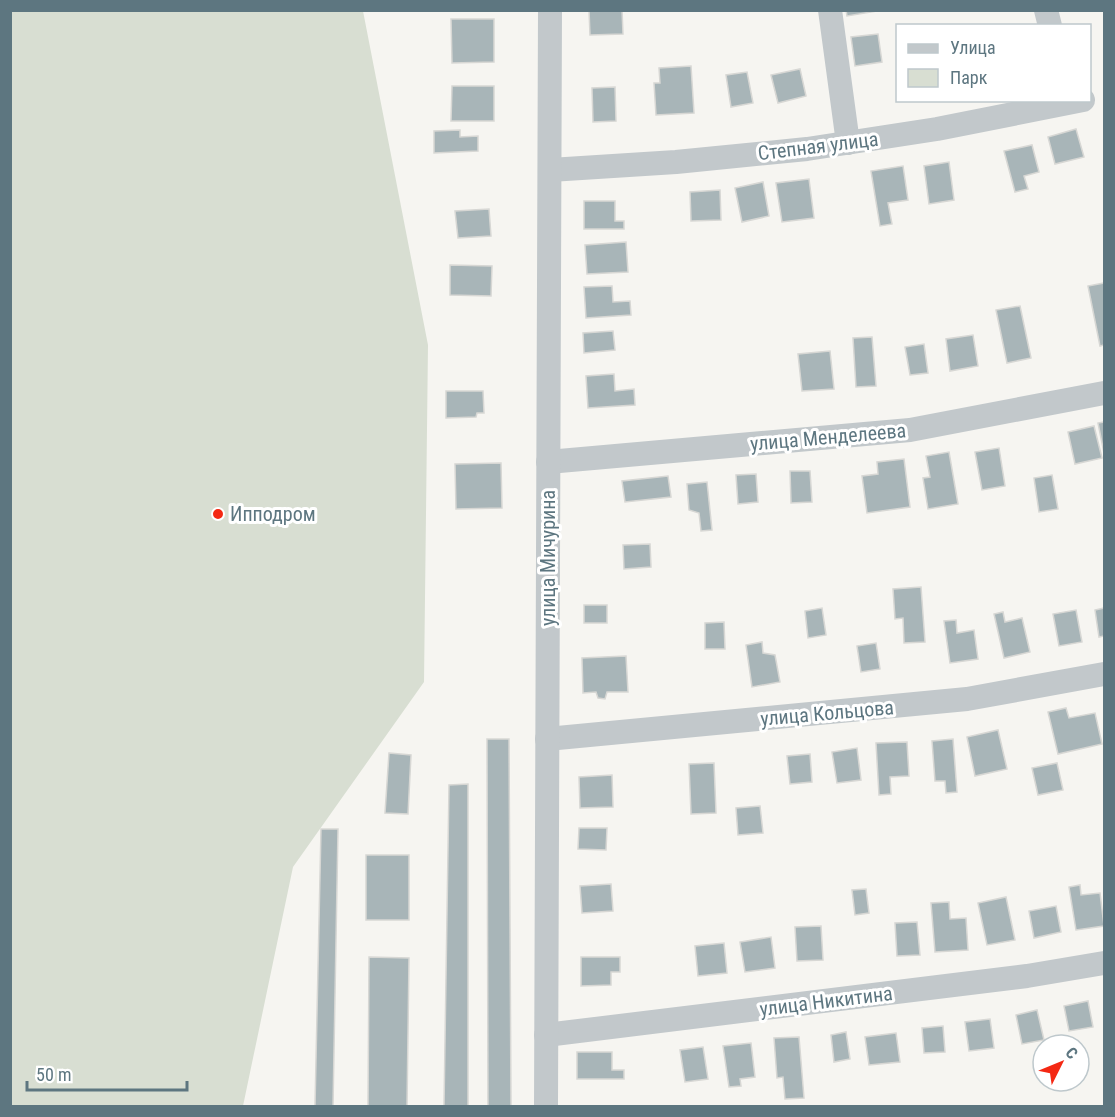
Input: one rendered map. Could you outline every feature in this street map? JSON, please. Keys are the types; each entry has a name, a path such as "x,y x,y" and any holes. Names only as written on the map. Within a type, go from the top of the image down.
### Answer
{"street":[{"name":"улица Мичурина","path":"546,1107 550,10"},
{"path":"830,10 848,143"},
{"name":"Степная улица","path":"550,170 676,162 807,149 937,129 1071,102"},
{"name":"улица Менделеева","path":"548,462 910,430 1104,393"},
{"name":"улица Кольцова","path":"547,739 968,699 1104,674"},
{"name":"улица Никитина","path":"546,1035 1027,976 1104,963"}],"green space":[{"name":"Ипподром","path":"10,11 363,11 428,345 424,682 293,867 243,1106 11,1106"}],"building":[{"path":"589,10 622,10 623,34 590,35"},
{"path":"846,10 883,10 847,16"},
{"path":"451,19 494,19 494,62 452,63"},
{"path":"878,34 882,62 855,66 851,37"},
{"path":"691,66 694,113 656,115 654,83 660,83 659,68"},
{"path":"800,69 806,96 778,103 771,75"},
{"path":"747,72 753,103 731,107 726,75"},
{"path":"452,86 494,86 494,121 451,121"},
{"path":"615,87 616,121 593,122 592,88"},
{"path":"1076,129 1084,157 1055,164 1048,137"},
{"path":"460,130 460,137 478,136 478,151 434,153 434,131"},
{"path":"1032,145 1039,172 1024,176 1028,189 1015,192 1004,151"},
{"path":"949,162 954,200 929,204 924,166"},
{"path":"903,166 908,200 888,203 892,224 880,226 871,171"},
{"path":"809,179 814,218 782,222 776,183"},
{"path":"763,182 769,216 742,222 735,188"},
{"path":"720,190 721,220 691,221 690,192"},
{"path":"584,201 615,201 615,221 624,221 624,229 584,229"},
{"path":"489,209 491,236 458,238 455,211"},
{"path":"626,242 628,272 587,274 585,245"},
{"path":"450,265 492,266 491,296 450,295"},
{"path":"1104,283 1104,345 1100,346 1088,286"},
{"path":"612,286 613,302 630,301 631,315 586,318 584,287"},
{"path":"1020,306 1031,358 1007,363 996,310"},
{"path":"613,331 615,350 584,353 583,333"},
{"path":"973,335 978,366 950,371 946,339"},
{"path":"872,337 876,386 856,387 853,338"},
{"path":"924,344 928,373 910,375 905,347"},
{"path":"830,351 834,389 802,391 798,354"},
{"path":"614,374 615,391 634,389 635,405 588,408 586,376"},
{"path":"446,391 483,391 484,413 477,413 476,417 446,418"},
{"path":"1104,422 1104,453 1098,423"},
{"path":"1094,426 1102,458 1075,464 1068,432"},
{"path":"999,448 1005,486 982,490 975,452"},
{"path":"949,452 958,504 928,509 923,478 930,477 926,456"},
{"path":"904,459 910,507 867,513 862,476 878,474 877,462"},
{"path":"501,463 502,508 456,509 455,464"},
{"path":"790,471 810,471 812,502 791,503"},
{"path":"756,474 758,502 738,504 736,475"},
{"path":"1052,475 1058,509 1039,512 1034,478"},
{"path":"668,476 671,497 625,502 622,481"},
{"path":"707,482 712,530 701,531 699,513 689,510 687,484"},
{"path":"650,544 651,567 624,569 623,545"},
{"path":"921,587 925,642 904,643 903,618 895,619 893,589"},
{"path":"584,605 607,605 607,623 584,623"},
{"path":"822,608 826,635 808,638 805,611"},
{"path":"1104,608 1104,636 1099,637 1095,610"},
{"path":"1076,610 1082,642 1059,646 1053,614"},
{"path":"1003,612 1005,622 1022,618 1030,652 1004,658 994,614"},
{"path":"956,620 957,633 974,630 978,659 950,663 944,621"},
{"path":"724,622 725,649 705,649 705,623"},
{"path":"762,642 763,653 775,655 780,682 752,687 746,645"},
{"path":"876,643 880,669 861,672 857,646"},
{"path":"626,656 628,692 607,692 605,699 598,698 596,692 583,693 582,658"},
{"path":"1066,708 1069,718 1095,713 1102,744 1058,754 1048,712"},
{"path":"998,730 1007,769 975,776 967,737"},
{"path":"487,739 509,739 511,1106 488,1106"},
{"path":"953,739 957,792 946,793 945,781 935,781 932,741"},
{"path":"907,742 909,776 890,777 891,794 879,795 876,743"},
{"path":"857,748 861,780 837,783 832,752"},
{"path":"389,753 411,755 408,814 385,813"},
{"path":"810,754 812,782 790,784 787,756"},
{"path":"714,763 716,813 691,814 689,764"},
{"path":"1057,763 1063,790 1038,795 1032,768"},
{"path":"612,775 613,807 580,808 579,777"},
{"path":"468,784 468,1106 444,1106 449,785"},
{"path":"760,806 763,833 738,835 736,808"},
{"path":"579,828 607,828 606,850 578,849"},
{"path":"321,829 338,829 333,1106 315,1106"},
{"path":"366,855 409,855 409,920 366,920"},
{"path":"611,884 613,911 582,913 580,886"},
{"path":"1080,885 1081,895 1100,893 1104,926 1076,930 1069,887"},
{"path":"866,889 869,913 855,915 852,890"},
{"path":"1006,897 1015,940 987,945 978,903"},
{"path":"949,902 950,919 966,918 968,950 935,952 931,903"},
{"path":"1056,906 1061,932 1034,938 1029,911"},
{"path":"917,922 920,955 897,956 895,923"},
{"path":"821,926 823,960 797,961 795,927"},
{"path":"771,937 775,968 745,972 740,942"},
{"path":"724,943 727,973 698,976 695,946"},
{"path":"369,957 409,958 407,1106 368,1106"},
{"path":"581,957 620,957 620,972 611,972 611,985 581,986"},
{"path":"1088,1001 1093,1027 1069,1031 1064,1006"},
{"path":"1037,1010 1042,1033 1031,1033 1031,1042 1022,1044 1016,1015"},
{"path":"990,1019 994,1048 969,1051 965,1022"},
{"path":"943,1026 945,1052 924,1053 922,1028"},
{"path":"846,1032 850,1059 834,1062 831,1035"},
{"path":"896,1033 900,1062 869,1065 865,1037"},
{"path":"799,1037 804,1098 785,1099 783,1077 777,1078 774,1038"},
{"path":"751,1043 755,1077 740,1079 741,1086 729,1087 723,1046"},
{"path":"703,1047 708,1079 685,1082 680,1050"},
{"path":"577,1052 612,1052 612,1070 624,1070 624,1079 577,1079"}],"place":[{"name":"Ипподром","path":"218,514"}]}
